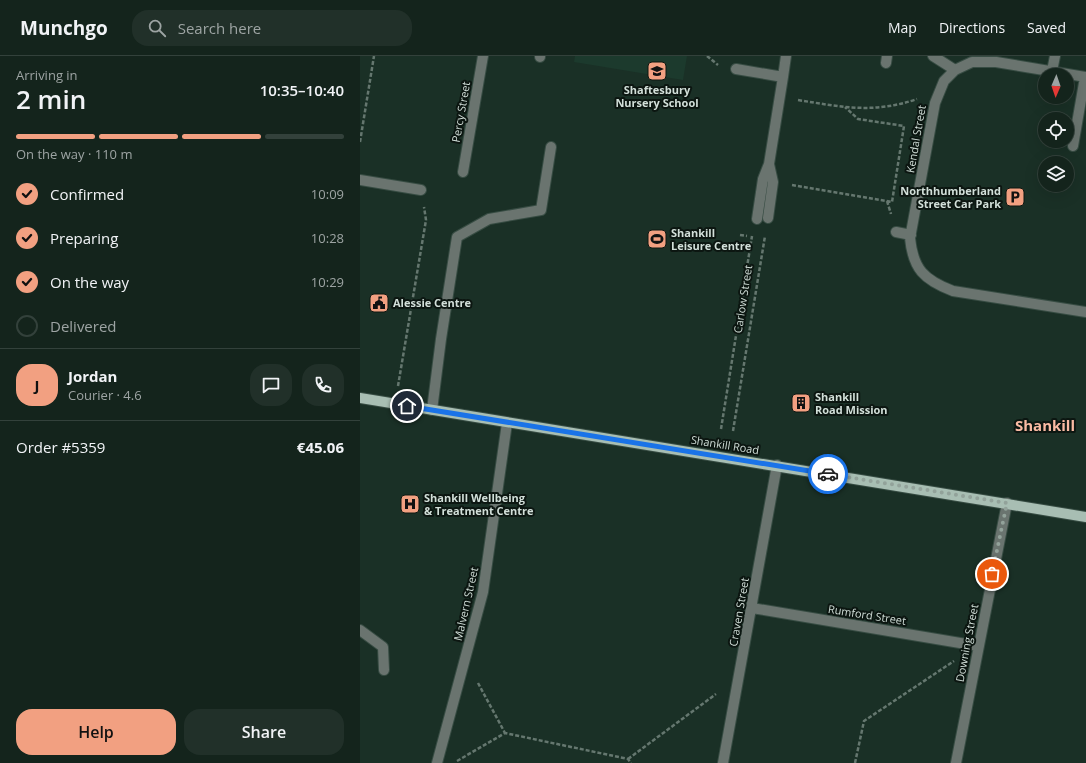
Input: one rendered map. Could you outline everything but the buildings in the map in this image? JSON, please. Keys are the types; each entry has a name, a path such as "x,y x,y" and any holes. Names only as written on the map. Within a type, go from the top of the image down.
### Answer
{"main road":[{"name":"Shankill Road","path":"360,398 507,423 1084,515"}],"street":[{"name":"Percy Street","path":"463,172 483,56"},
{"path":"757,219 762,179 769,164 786,56"},
{"path":"934,56 955,70"},
{"path":"1053,68 1055,56"},
{"name":"Kendal Street","path":"1038,69 996,62 972,62 955,70 944,81 935,103 911,235 912,256 922,274 936,285 953,291 1086,312"},
{"path":"736,69 783,77"},
{"name":"Kendal Street","path":"1074,75 1085,77"},
{"path":"1074,140 1085,77"},
{"path":"432,410 441,339 457,237 489,218 541,210 551,147"},
{"path":"768,218 773,182 769,164"},
{"path":"360,180 422,190"},
{"path":"896,232 911,235"},
{"name":"Malvern Street","path":"437,763 483,592 507,423"},
{"name":"Craven Street","path":"723,763 777,465"},
{"name":"Downing Street","path":"956,763 1007,503"},
{"name":"Rumford Street","path":"752,608 978,646"},
{"path":"360,630 383,647 384,670"}],"path":[{"path":"360,142 374,56"},
{"path":"780,97 867,110 902,104 940,91"},
{"path":"773,182 892,202 904,126 858,119 845,107"},
{"path":"395,404 426,220 422,190"},
{"name":"Carlow Street","path":"733,431 768,218"},
{"path":"721,429 752,237 757,219"},
{"path":"855,763 864,721 978,646"},
{"path":"464,662 474,675 505,733"},
{"path":"628,759 715,694 736,695"},
{"path":"451,763 462,759 505,733 628,759 631,763"}],"shaded area":[{"name":"Shaftesbury Nursery School","path":"575,56 687,56 683,80 574,62"}],"way so far":[{"path":"828,474 1007,503 992,574"}],"place":[{"name":"Shaftesbury Nursery School","path":"657,71"},
{"name":"Northhumberland Street Car Park","path":"1015,197"},
{"name":"Shankill Leisure Centre","path":"657,239"},
{"name":"Alessie Centre","path":"379,303"},
{"name":"Shankill Road Mission","path":"801,403"},
{"name":"Shankill Wellbeing & Treatment Centre","path":"410,504"}],"district":[{"name":"Shankill","path":"1045,426"}],"route":[{"path":"407,406 828,474"}]}
